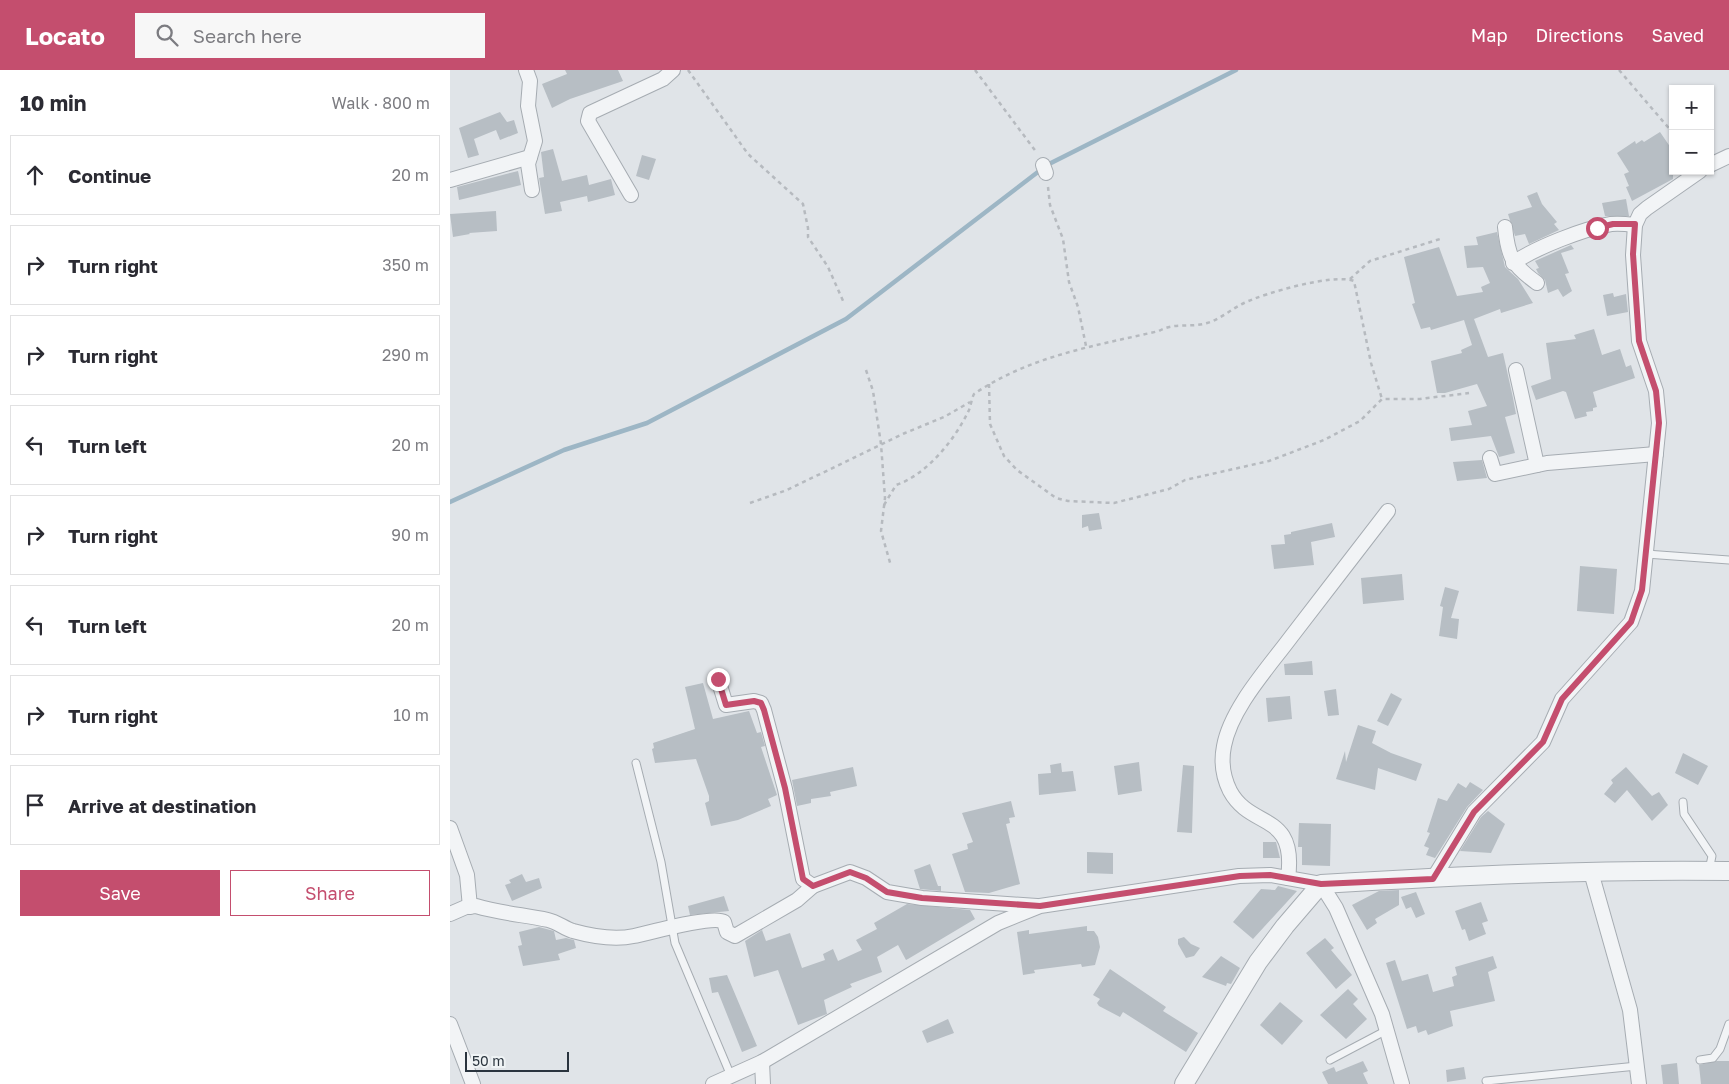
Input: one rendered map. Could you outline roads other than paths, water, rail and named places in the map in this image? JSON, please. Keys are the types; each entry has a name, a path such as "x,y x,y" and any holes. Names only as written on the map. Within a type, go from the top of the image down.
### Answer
{"street":[{"path":"526,70 530,81 528,106 535,141 528,172 532,190"},
{"path":"631,195 588,121 590,113 663,79 673,70"},
{"path":"1714,163 1729,156"},
{"path":"450,180 530,157"},
{"path":"1433,879 1474,812 1543,742 1562,699 1631,622 1642,590 1659,423 1656,391 1639,341 1633,254 1635,224 1640,214 1647,208 1694,175"},
{"path":"1513,263 1545,246 1597,228 1613,224 1635,224"},
{"path":"1505,227 1506,244 1513,263 1537,283"},
{"path":"1516,370 1537,465"},
{"path":"1490,458 1495,474 1537,465 1656,454"},
{"path":"1288,878 1290,860 1286,841 1275,825 1239,802 1230,790 1224,773 1224,745 1234,721 1257,680 1388,511"},
{"path":"718,679 726,705 754,701 761,703 785,788 803,879 813,886"},
{"path":"450,828 467,875 470,907"},
{"path":"450,914 470,907 524,915 552,921 571,930 616,937 633,936 674,926 687,926 717,919 724,922 730,935 738,935 797,900 813,886 850,872 866,878 887,892 922,898 1040,906 1240,876 1270,875 1321,884 1591,872 1729,871"},
{"path":"1591,872 1630,1010 1639,1084"},
{"path":"1321,884 1336,908 1387,1030 1402,1084"},
{"path":"1184,1084 1258,962 1285,926 1321,884"},
{"path":"713,1084 762,1062 998,923 1040,906"},
{"path":"450,1024 473,1084"},
{"path":"762,1062 763,1084"}],"lane":[{"path":"1646,554 1729,560"},
{"path":"636,763 661,862 674,926 675,943 731,1077"},
{"path":"1683,802 1684,814 1712,856 1709,871"},
{"path":"1700,1060 1713,1058 1720,1049 1729,1024"},
{"path":"1330,1060 1387,1030"},
{"path":"1486,1081 1637,1066"}],"waterway":[{"path":"450,502 564,450 647,423 846,319 1047,165 1236,70"}]}
